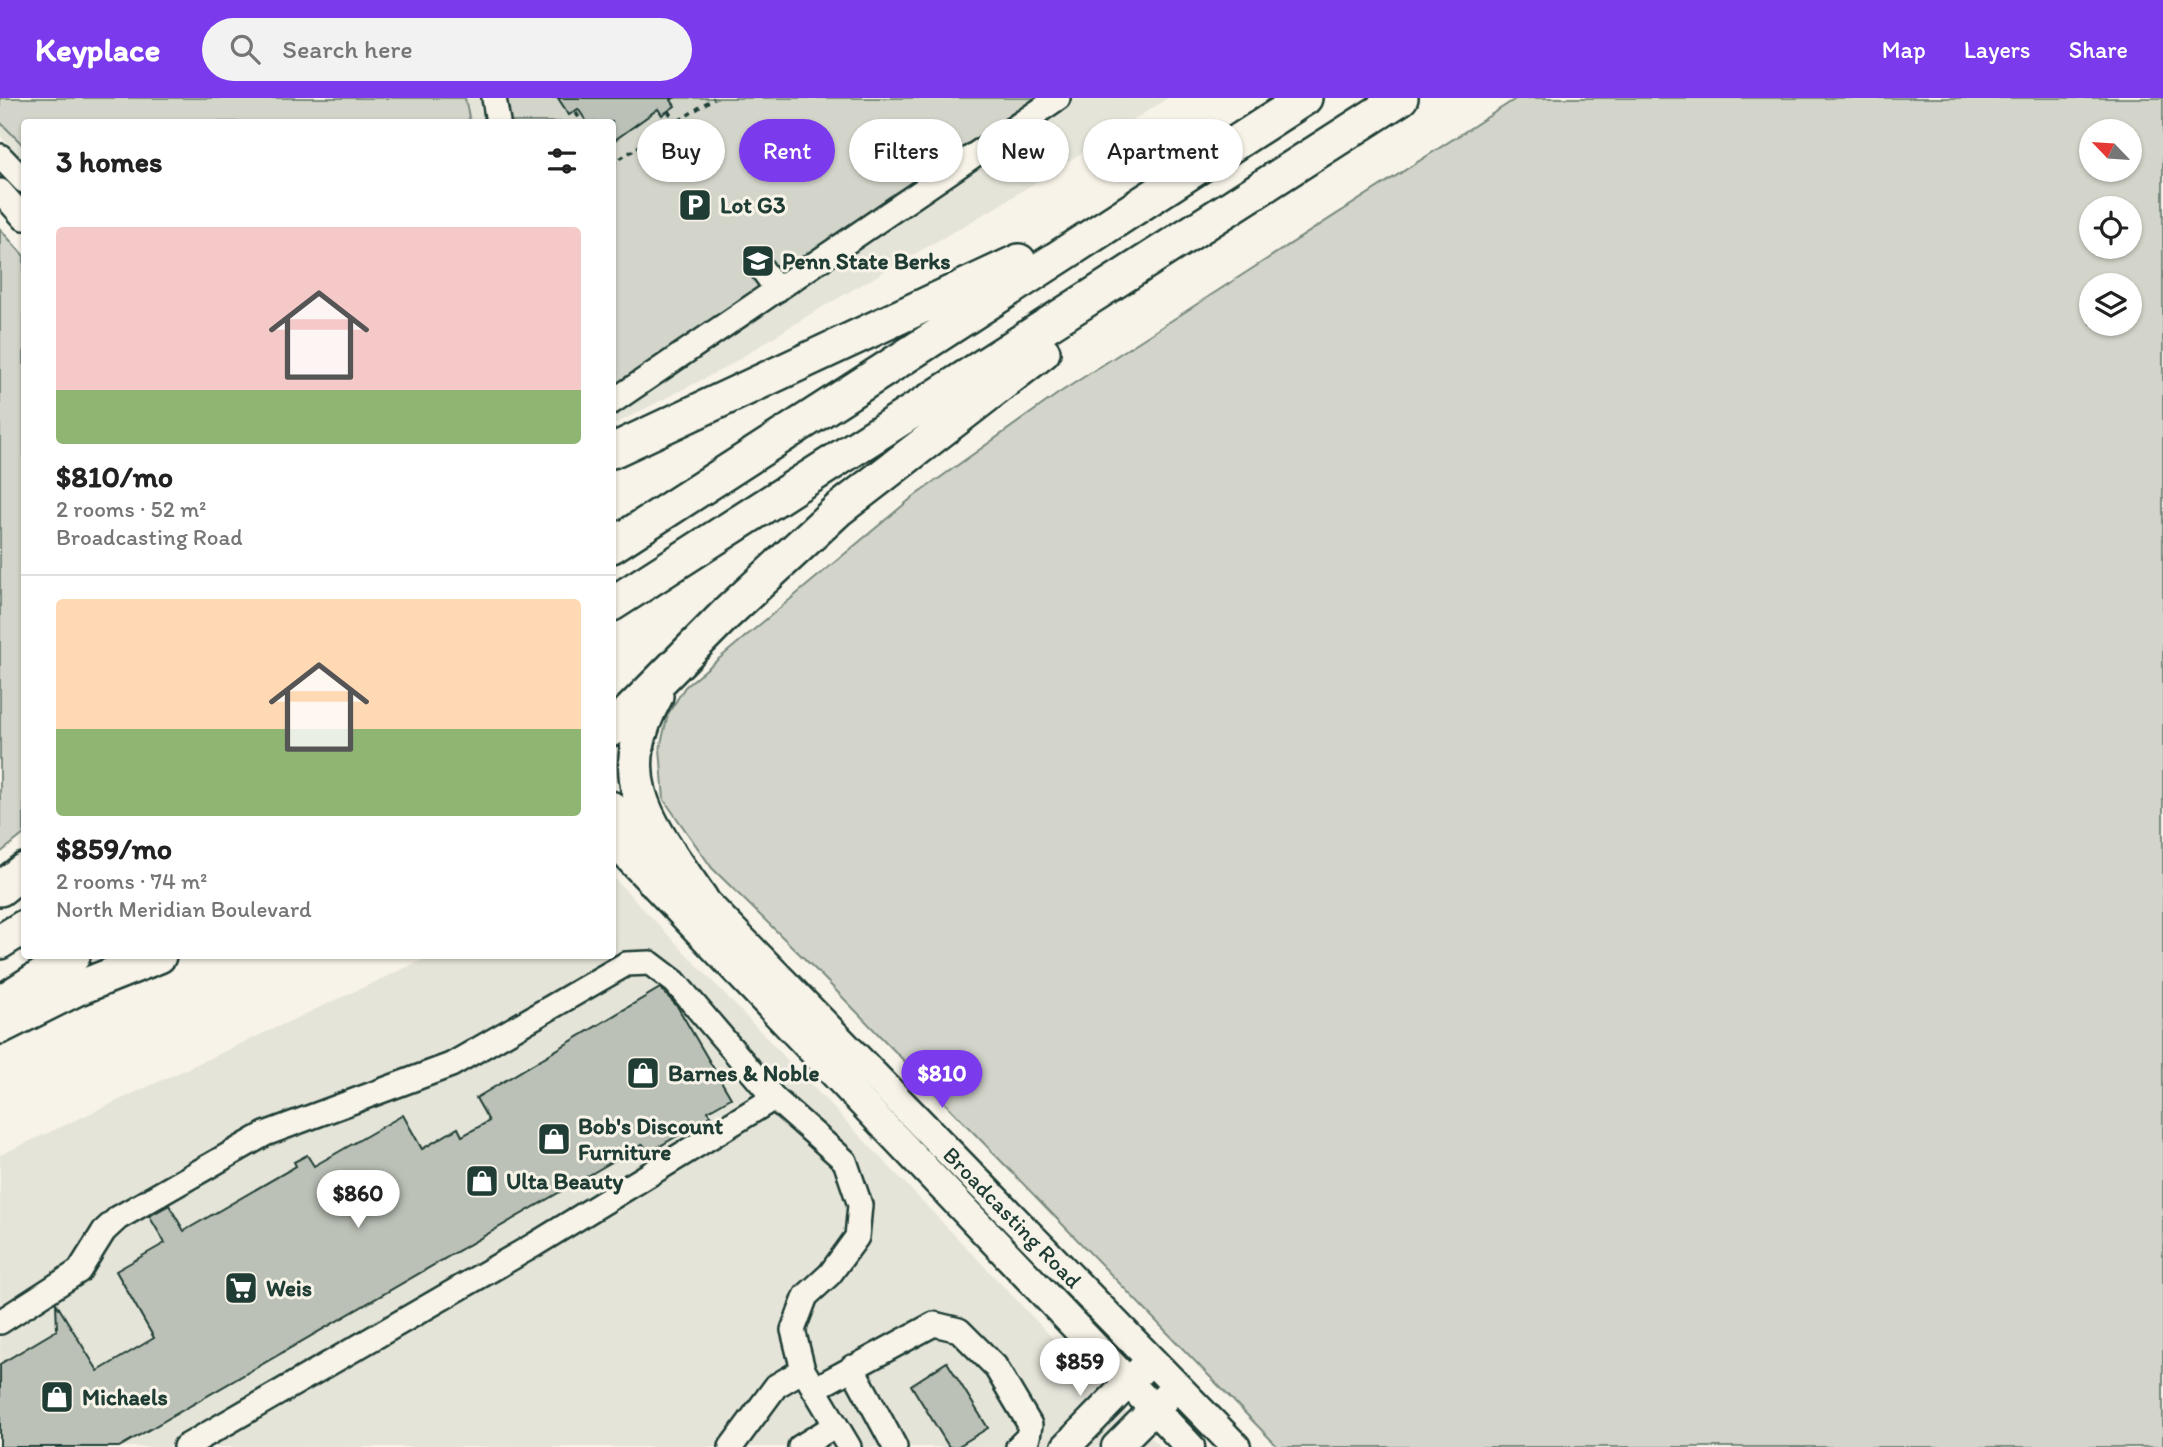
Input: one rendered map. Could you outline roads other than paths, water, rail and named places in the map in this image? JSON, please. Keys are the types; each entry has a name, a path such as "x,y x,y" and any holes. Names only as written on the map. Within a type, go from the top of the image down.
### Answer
{"highway":[{"path":"1243,138 1305,98"},
{"path":"616,601 1401,98"},
{"path":"616,725 838,510 996,386 1319,151"},
{"path":"616,449 953,295 1168,182"},
{"path":"616,543 1174,182"},
{"path":"673,668 655,698 640,732 635,762 636,778 642,807 701,899"},
{"path":"0,889 21,872"},
{"path":"0,942 21,928"},
{"path":"0,1003 68,959"},
{"path":"0,1027 76,989 151,959"}],"main road":[{"name":"Broadcasting Road","path":"616,810 1236,1447"},
{"name":"Broadcasting Road","path":"616,844 1189,1447"},
{"path":"1066,1447 1152,1360"},
{"path":"1116,1447 1177,1386"}],"street":[{"path":"494,98 498,119"},
{"path":"616,399 1058,98"},
{"path":"0,156 21,178"},
{"path":"0,191 21,215"},
{"path":"757,262 777,290"},
{"path":"0,1322 79,1271 104,1231 118,1218 265,1133 450,1065 626,964 650,963 675,982 774,1097 845,1161 860,1205 857,1237 830,1274 806,1296 793,1330 809,1379 849,1447"},
{"path":"185,1447 525,1250 774,1097"},
{"path":"731,1447 776,1386 852,1367 934,1324 959,1330 996,1366 1030,1425 1028,1437 1018,1447"},
{"path":"852,1367 895,1447"},
{"path":"800,1447 836,1425"}],"place":[{"name":"Lot G3","path":"695,205"},
{"name":"Penn State Berks","path":"758,261"},
{"name":"Barnes & Noble","path":"643,1073"},
{"name":"Bob's Discount Furniture","path":"554,1139"},
{"name":"Ulta Beauty","path":"482,1181"},
{"name":"Weis","path":"241,1288"},
{"name":"Michaels","path":"57,1397"}]}
